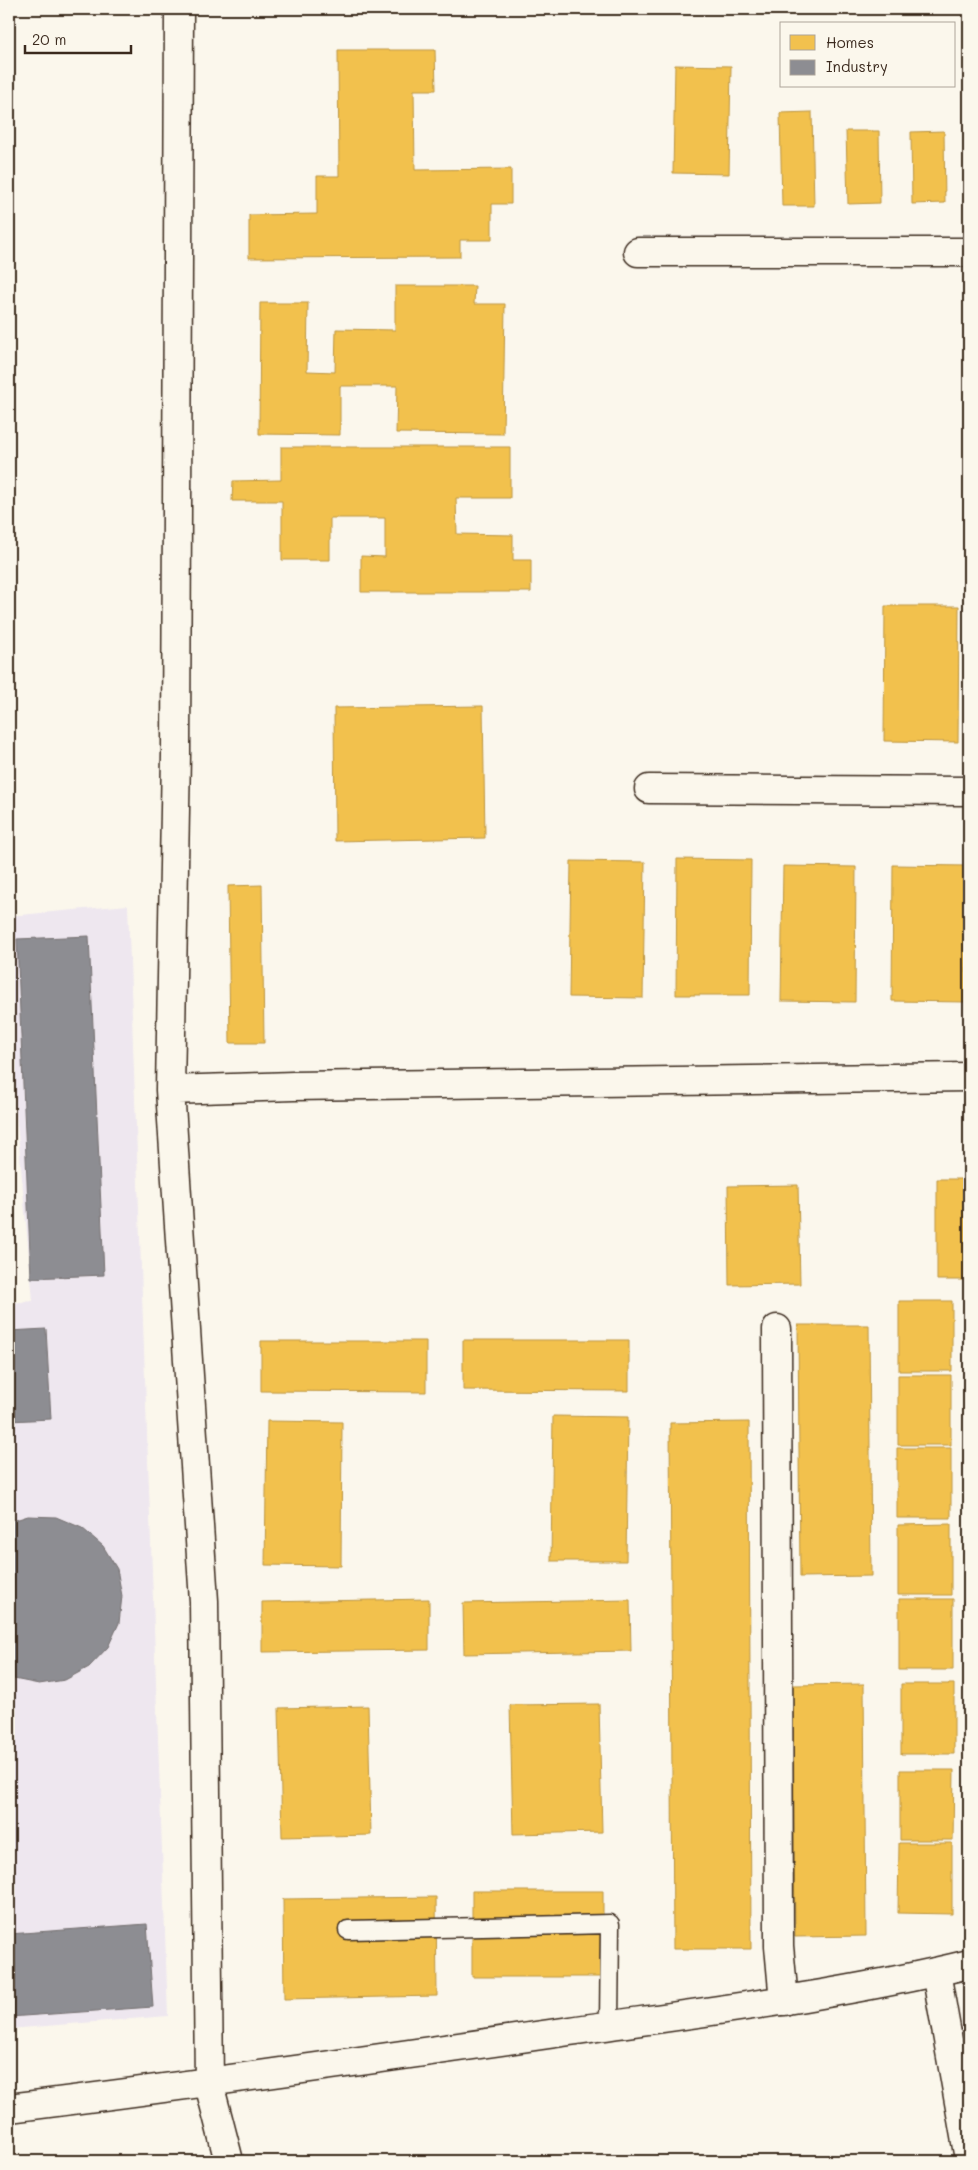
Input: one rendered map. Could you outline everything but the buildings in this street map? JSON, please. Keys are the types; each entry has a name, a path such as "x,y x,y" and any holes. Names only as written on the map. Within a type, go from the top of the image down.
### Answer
{"street":[{"path":"179,9 176,744 170,1090 204,1601 209,2084 229,2161"},
{"path":"638,252 969,252"},
{"path":"649,789 969,791"},
{"path":"170,1090 323,1085 969,1077"},
{"path":"777,1329 778,1946 784,2000"},
{"path":"9,2108 209,2084 784,2000 936,1972 969,1964"},
{"path":"936,1972 969,2159"}],"lane":[{"path":"348,1930 610,1924 609,2026"}],"shaded area":[{"path":"128,905 168,2016 9,2029 9,1303 33,1301 9,1034 9,916"}]}
